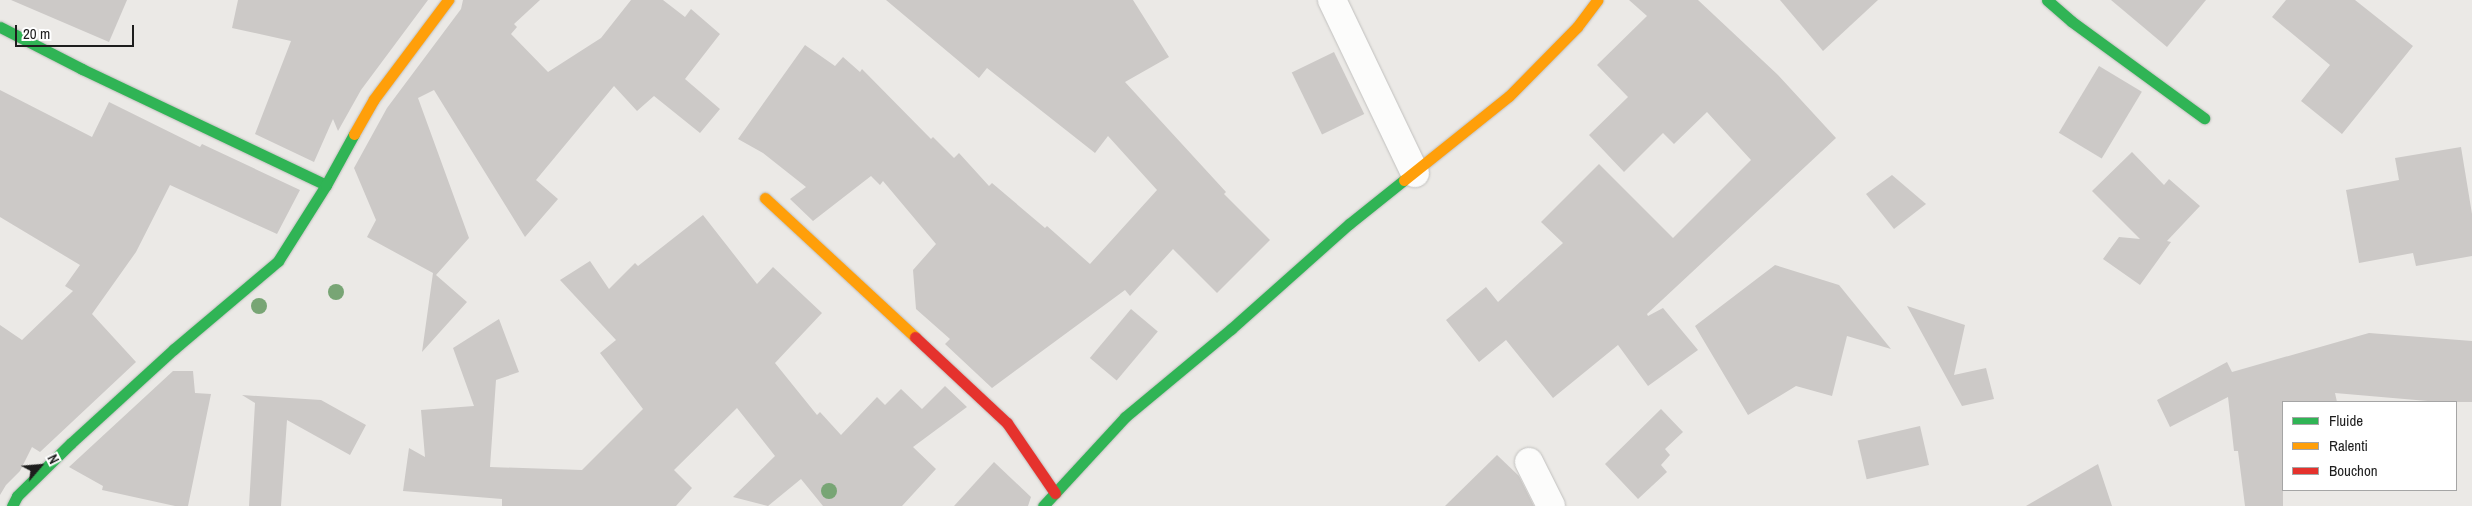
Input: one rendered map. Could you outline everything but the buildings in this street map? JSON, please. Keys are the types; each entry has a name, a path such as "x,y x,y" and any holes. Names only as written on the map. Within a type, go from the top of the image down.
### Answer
{"street":[{"path":"12,506 17,496 71,443 174,350 278,261 326,185 374,99 448,0"},
{"path":"1332,0 1415,173"},
{"path":"1043,506 1125,417 1231,329 1349,224 1509,96 1577,27 1597,0"},
{"path":"2047,0 2071,21 2204,118"},
{"path":"0,27 82,69 326,185"},
{"path":"765,198 1007,423 1055,493"},
{"path":"1529,462 1551,506"}],"traffic: fast":[{"path":"2047,0 2071,21 2204,118"},
{"path":"0,27 82,69 326,185"},
{"path":"12,506 17,496 71,443 174,349 278,261 326,185 354,134"},
{"path":"1043,506 1125,417 1231,329 1349,224 1404,180"}],"traffic: slow":[{"path":"354,134 374,99 448,0"},
{"path":"1404,180 1509,96 1577,27 1597,0"},
{"path":"765,198 915,337"}],"traffic: jam":[{"path":"915,337 1007,423 1055,493"}]}
